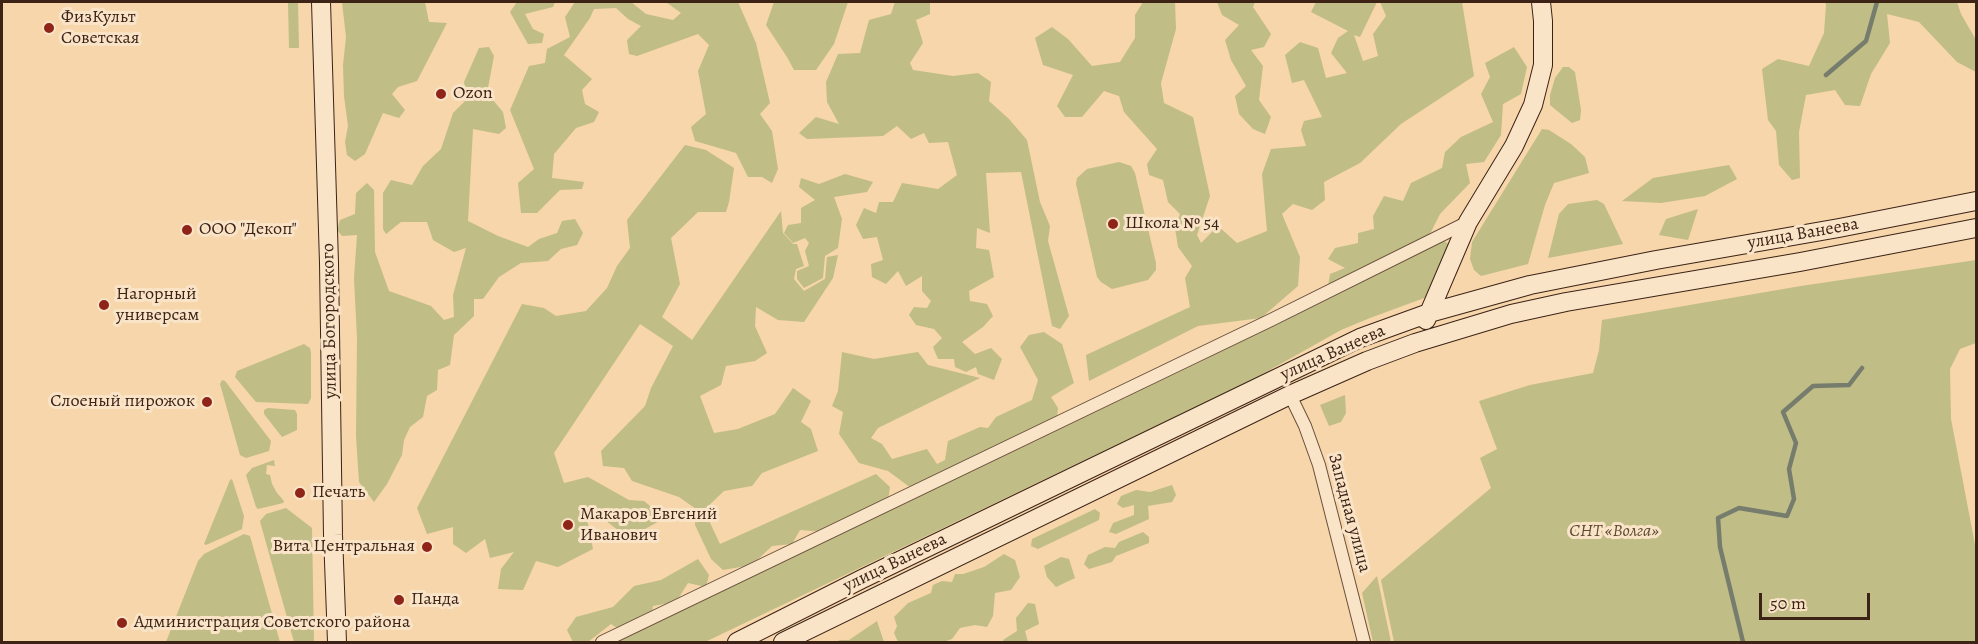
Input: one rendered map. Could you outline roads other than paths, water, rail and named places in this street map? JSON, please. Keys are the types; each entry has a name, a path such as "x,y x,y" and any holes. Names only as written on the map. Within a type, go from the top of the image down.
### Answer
{"main road":[{"name":"улица Богородского","path":"321,2 330,274 333,535 338,642"},
{"path":"1415,343 1468,222 1514,146 1533,105 1542,64 1541,2"},
{"name":"улица Ванеева","path":"737,642 1360,338 1429,313 1530,285 1977,201"},
{"name":"улица Ванеева","path":"783,642 1290,395 1367,361 1415,343 1511,314 1566,302 1800,262 1977,228"}],"street":[{"path":"602,642 1271,320 1468,222"},
{"name":"Западная улица","path":"1290,395 1305,426 1319,465 1364,642"}],"waterway":[{"path":"1826,75 1866,41 1877,2"},
{"path":"1743,642 1720,547 1718,518 1739,508 1787,516 1794,499 1789,469 1796,443 1783,412 1813,386 1849,385 1862,368"}],"place":[{"name":"ФизКульт Советская","path":"49,28"},
{"name":"Ozon","path":"441,94"},
{"name":"Школа № 54","path":"1113,224"},
{"name":"ООО \"Декоп\"","path":"187,230"},
{"name":"Нагорный универсам","path":"104,305"},
{"name":"Слоеный пирожок","path":"207,402"},
{"name":"Печать","path":"300,493"},
{"name":"Макаров Евгений Иванович","path":"568,525"},
{"name":"Вита Центральная","path":"427,547"},
{"name":"Панда","path":"399,600"},
{"name":"Администрация Советского района","path":"122,623"}],"park label":[{"name":"СНТ «Волга»","path":"1614,532"}]}
